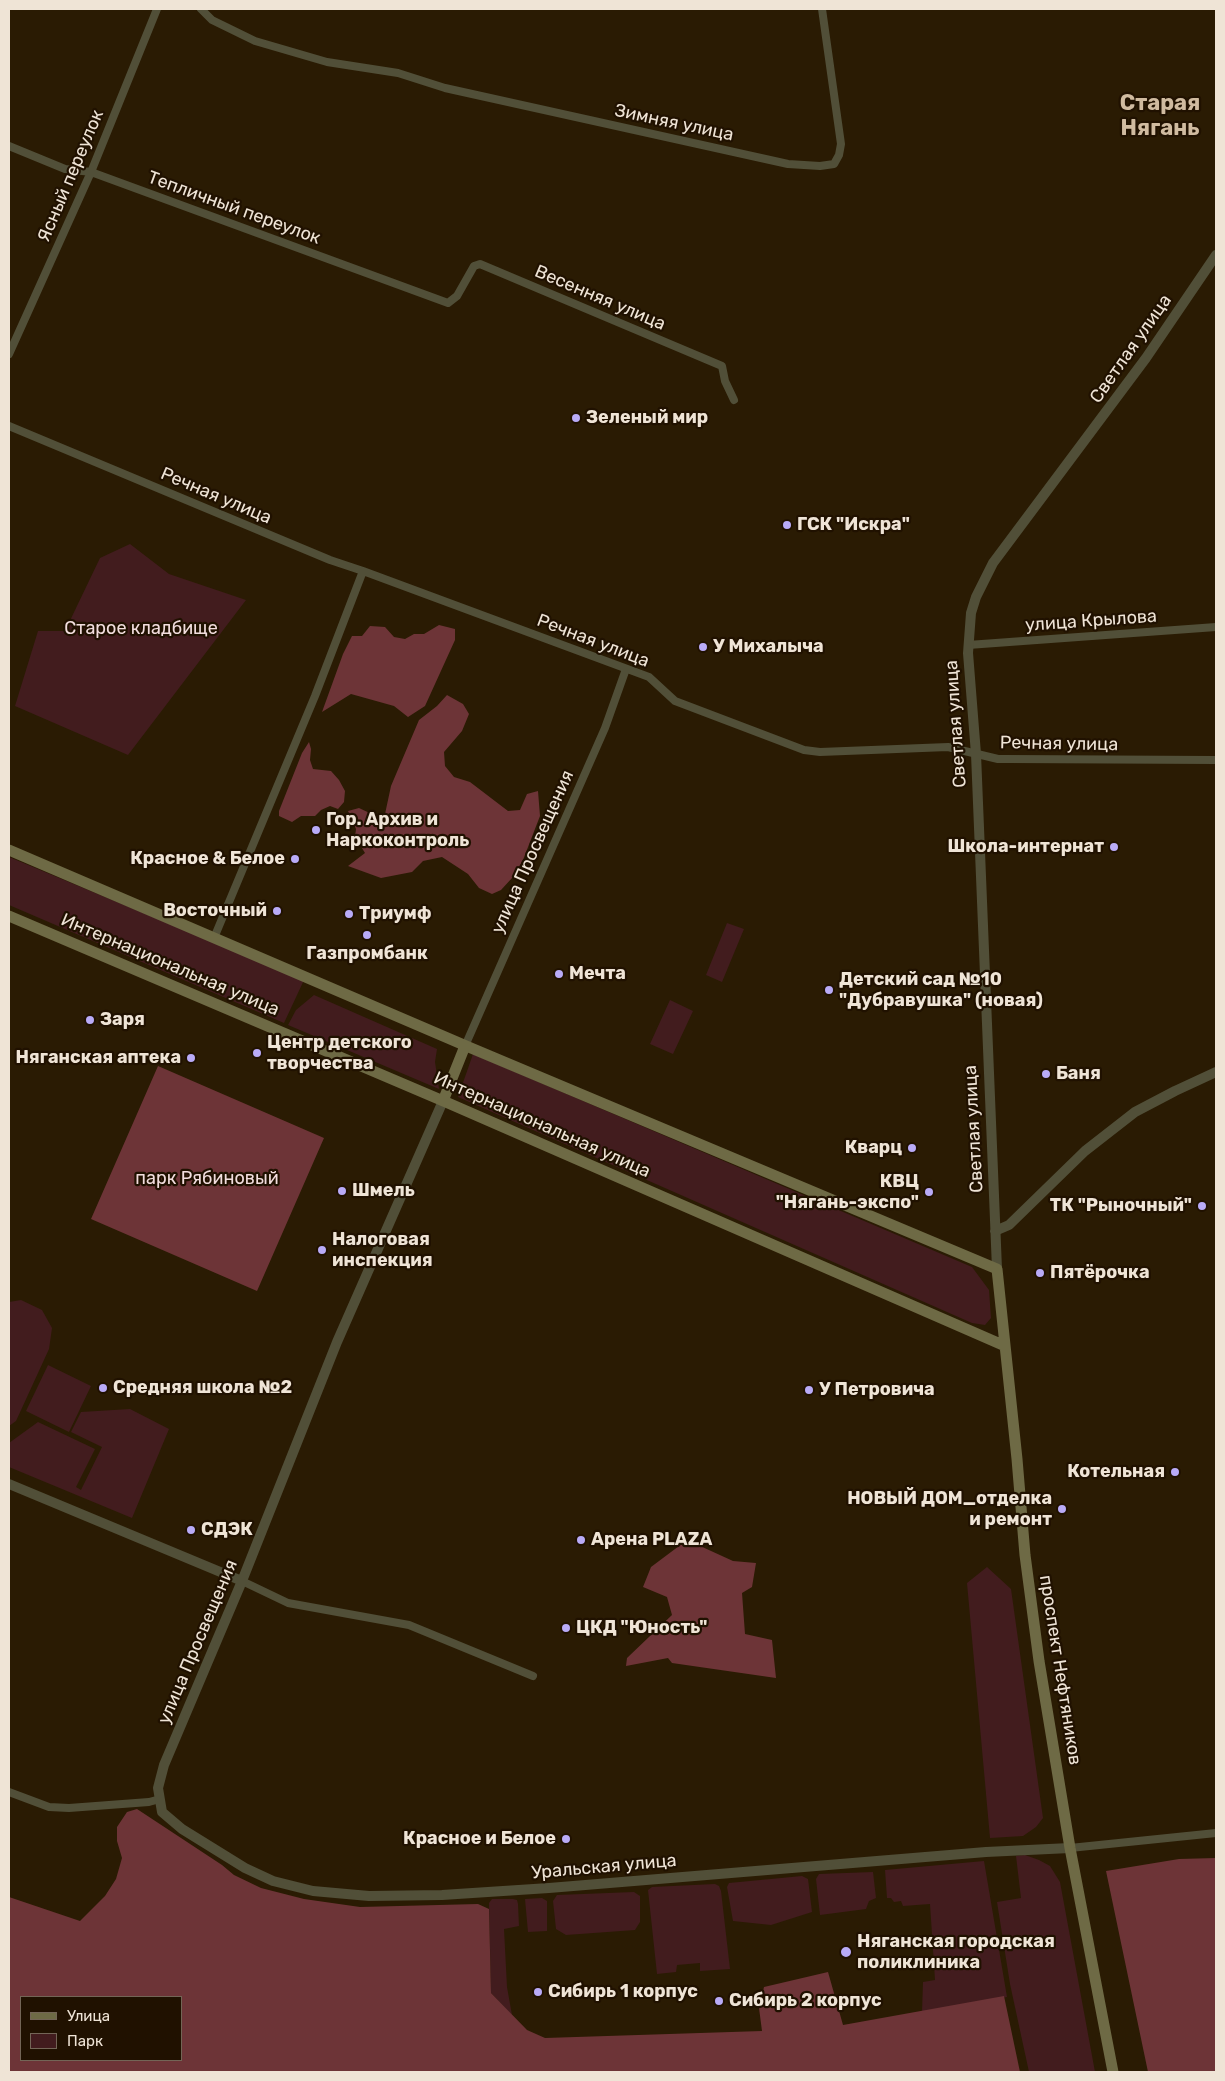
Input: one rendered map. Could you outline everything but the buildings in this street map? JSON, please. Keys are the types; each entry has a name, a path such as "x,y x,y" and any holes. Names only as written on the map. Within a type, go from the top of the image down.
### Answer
{"main road":[{"path":"9,850 466,1046 997,1269"},
{"name":"Интернациональная улица","path":"9,916 443,1101 1005,1346"},
{"path":"443,1101 466,1046"},
{"name":"проспект Нефтяников","path":"997,1269 1027,1570 1044,1689 1070,1848 1113,2072"}],"street":[{"name":"Ясный переулок","path":"9,354 91,172 157,9"},
{"name":"Зимняя улица","path":"202,9 212,20 256,41 327,62 398,73 445,88 788,164 820,166 834,164 839,155 841,144 822,9"},
{"name":"Тепличный переулок","path":"9,146 65,169 91,172 448,303"},
{"name":"Светлая улица","path":"997,1269 976,754 968,645 971,613 976,597 993,563 1146,358 1216,255"},
{"name":"Весенняя улица","path":"448,303 457,296 474,266 480,264 722,366 725,381 734,400"},
{"name":"Речная улица","path":"9,426 312,553 649,677 675,701 804,750 820,752 948,747 1008,759 1216,760"},
{"path":"214,938 315,696 363,571"},
{"name":"улица Крылова","path":"968,645 1216,627"},
{"name":"улица Просвещения","path":"466,1046 605,728 626,669"},
{"path":"995,1231 1009,1225 1085,1151 1134,1112 1216,1072"},
{"name":"улица Просвещения","path":"162,1812 158,1788 164,1765 242,1581 341,1334 443,1101"},
{"path":"9,1484 288,1602 409,1625 533,1676"},
{"path":"9,1792 49,1807 149,1802 160,1799"},
{"name":"Уральская улица","path":"162,1812 175,1824 198,1839 245,1868 273,1881 313,1891 369,1896 442,1895 549,1888 978,1853 1070,1848"},
{"path":"1070,1848 1216,1833"}],"green space":[{"name":"Старое кладбище","path":"130,544 169,574 246,600 128,755 15,706 38,631 65,631 100,558"},
{"path":"439,625 455,629 455,640 425,706 408,717 394,706 351,694 322,712 343,654 352,636 362,636 370,626 385,627 394,637 405,639 414,634 424,634"},
{"path":"447,695 463,704 469,714 462,731 444,752 445,766 454,777 470,782 508,811 520,810 527,794 538,791 540,816 523,860 512,878 501,890 492,894 479,888 468,874 442,857 423,861 412,872 381,878 348,866 365,853 355,837 356,829 348,811 359,808 376,816 385,814 391,786 419,720 437,706"},
{"path":"309,742 311,749 310,760 313,769 331,771 345,791 344,802 338,809 330,806 321,810 315,816 301,816 292,822 279,816 279,811 302,753"},
{"path":"9,857 304,980 284,1023 9,905"},
{"path":"727,923 744,929 722,982 706,975"},
{"path":"314,995 437,1049 435,1062 439,1089 288,1025 296,1010"},
{"path":"670,1000 693,1011 673,1054 650,1044"},
{"path":"473,1054 972,1267 989,1290 991,1318 985,1325 972,1323 458,1097"},
{"name":"парк Рябиновый","path":"158,1066 324,1138 257,1291 91,1219"},
{"path":"21,1300 42,1310 52,1328 49,1349 16,1421 9,1426 9,1302"},
{"path":"48,1365 91,1386 69,1432 26,1411"},
{"path":"130,1409 169,1429 132,1518 9,1467 9,1443 38,1422 95,1449 76,1487 81,1490 102,1447 71,1432 81,1412"},
{"path":"687,1540 733,1561 756,1563 752,1587 742,1593 745,1634 772,1640 776,1678 672,1663 668,1658 626,1666 627,1658 672,1615 667,1597 643,1587 651,1567"},
{"path":"987,1567 1011,1589 1043,1818 1036,1827 1023,1836 990,1838 967,1583"},
{"path":"137,1809 222,1865 234,1875 261,1888 304,1899 360,1907 478,1904 489,1909 491,1993 527,2030 545,2038 762,2031 759,2008 764,1987 828,1972 843,2025 1004,1996 1020,2072 9,2072 9,1897 80,1921 105,1896 116,1879 122,1858 117,1841 117,1827 127,1812"},
{"path":"1025,1855 1050,1866 1060,1882 1095,2072 1029,2072 1010,1984 997,1902 1021,1898 1016,1856"},
{"path":"1216,1858 1216,2072 1148,2072 1106,1871 1179,1859"},
{"path":"984,1861 1007,1997 922,2012 923,1982 935,1980 930,1904 903,1906 901,1901 894,1902 891,1898 887,1898 885,1870"},
{"path":"873,1872 876,1898 869,1901 866,1909 820,1915 816,1879 819,1874"},
{"path":"802,1876 808,1879 812,1912 771,1925 733,1921 727,1887 729,1883"},
{"path":"715,1884 719,1886 721,1891 730,1969 700,1971 700,1963 677,1965 676,1972 657,1974 648,1890 652,1887"},
{"path":"634,1892 640,1896 640,1922 635,1930 566,1935 556,1929 553,1901 557,1895"},
{"path":"542,1898 547,1901 547,1931 528,1932 525,1899"},
{"path":"492,1899 513,1899 517,1900 518,1904 519,1926 504,1929 507,1987 512,2015 491,1993 489,1903"}],"place":[{"name":"Зеленый мир","path":"576,418"},
{"name":"ГСК \"Искра\"","path":"787,525"},
{"name":"У Михалыча","path":"703,647"},
{"name":"Гор. Архив и Наркоконтроль","path":"316,830"},
{"name":"Школа-интернат","path":"1114,847"},
{"name":"Красное & Белое","path":"295,859"},
{"name":"Восточный","path":"277,911"},
{"name":"Триумф","path":"349,914"},
{"name":"Газпромбанк","path":"367,935"},
{"name":"Мечта","path":"559,974"},
{"name":"Детский сад №10 \"Дубравушка\" (новая)","path":"829,990"},
{"name":"Заря","path":"90,1020"},
{"name":"Центр детского творчества","path":"257,1053"},
{"name":"Няганская аптека","path":"191,1058"},
{"name":"Баня","path":"1046,1074"},
{"name":"Кварц","path":"912,1148"},
{"name":"Шмель","path":"342,1191"},
{"name":"КВЦ \"Нягань-экспо\"","path":"929,1192"},
{"name":"ТК \"Рыночный\"","path":"1202,1206"},
{"name":"Налоговая инспекция","path":"322,1250"},
{"name":"Пятёрочка","path":"1040,1273"},
{"name":"Средняя школа №2","path":"103,1388"},
{"name":"У Петровича","path":"809,1390"},
{"name":"Котельная","path":"1175,1472"},
{"name":"НОВЫЙ ДОМ_отделка и ремонт","path":"1062,1509"},
{"name":"СДЭК","path":"191,1530"},
{"name":"Арена PLAZA","path":"581,1540"},
{"name":"ЦКД \"Юность\"","path":"566,1628"},
{"name":"Красное и Белое","path":"566,1839"},
{"name":"Няганская городская поликлиника","path":"846,1952"},
{"name":"Сибирь 1 корпус","path":"538,1992"},
{"name":"Сибирь 2 корпус","path":"719,2001"}],"district":[{"name":"Старая Нягань","path":"1160,116"}]}
